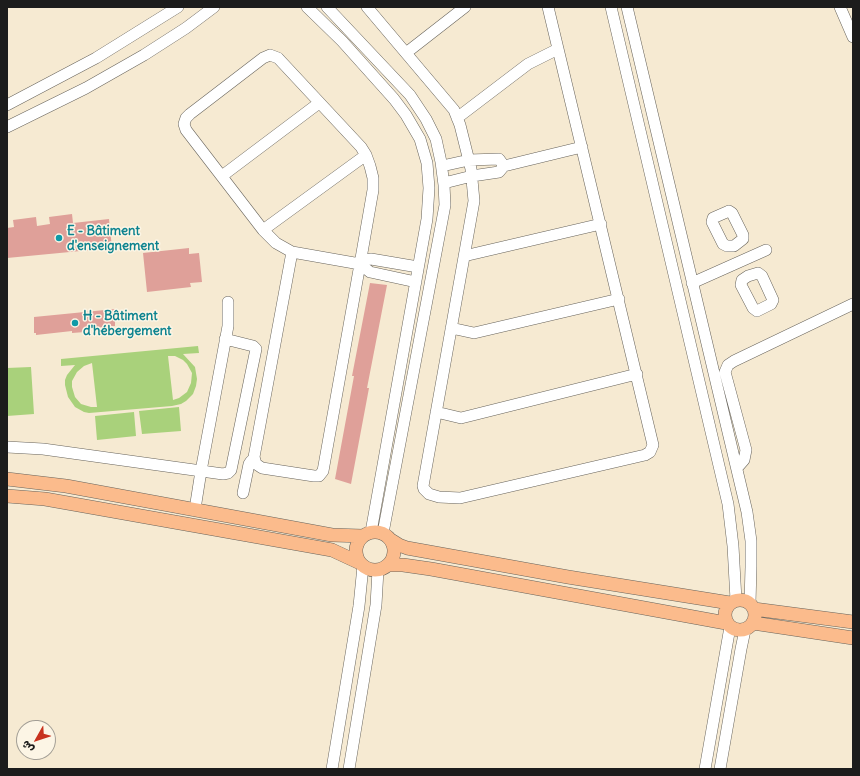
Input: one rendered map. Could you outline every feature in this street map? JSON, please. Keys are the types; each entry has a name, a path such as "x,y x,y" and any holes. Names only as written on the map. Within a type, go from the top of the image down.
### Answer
{"main road":[{"path":"7,479 66,486 332,535 377,535 407,548 568,577 733,602 741,600 752,606 853,622"},
{"path":"7,496 45,499 332,550 362,564"},
{"path":"377,535 357,546 357,558 368,569 403,565 431,568 728,625 735,630 749,626 853,638"},
{"path":"377,535 395,551 392,561 383,568"},
{"path":"728,625 724,612 733,602"},
{"path":"749,626 755,614 752,606"}],"street":[{"path":"7,106 90,61 178,7"},
{"path":"7,127 86,88 144,55 186,28 214,7"},
{"path":"307,7 342,41 394,99 414,127 420,139 427,163 428,206 397,392 377,535"},
{"path":"327,7 410,95 426,120 436,139 446,194 409,395 377,535"},
{"path":"367,7 454,110 460,125 469,160 474,201 423,486 429,494 439,497 460,498 645,455 650,452 653,445 548,7"},
{"path":"406,53 465,7"},
{"path":"610,7 728,504 733,546 733,602"},
{"path":"627,7 747,512 751,541 752,606"},
{"path":"840,7 853,37"},
{"path":"457,118 528,64 558,49"},
{"path":"292,252 254,454 256,464 262,468 316,476 323,471 360,264 373,190 373,178 366,155 360,147 274,56 266,56 186,118 184,124 186,130 263,230 276,243 292,252 360,264 366,270 373,273 416,282"},
{"path":"384,89 395,79"},
{"path":"222,176 319,103"},
{"path":"444,183 472,176 499,172 504,166 582,147"},
{"path":"263,230 366,155"},
{"path":"442,166 469,160 498,160 504,166"},
{"path":"464,256 601,224"},
{"path":"734,246 748,276"},
{"path":"692,283 766,250"},
{"path":"360,264 365,260 371,259 418,267"},
{"path":"451,328 474,333 619,299"},
{"path":"195,509 228,326 228,302"},
{"path":"737,468 744,460 746,452 725,372 728,365 853,304"},
{"path":"7,447 61,451 223,474 228,473 231,470 256,350 254,346 225,339"},
{"path":"436,412 461,418 637,374"},
{"path":"397,392 409,395"},
{"path":"243,493 249,464 254,460"},
{"path":"332,769 359,606 362,564"},
{"path":"349,769 383,568"},
{"path":"705,769 728,625"},
{"path":"720,769 741,649 749,626"},
{"path":"345,692 361,694"}],"green space":[{"path":"198,346 199,353 183,354 195,367 197,379 193,394 181,404 89,413 75,407 68,397 65,380 75,365 61,366 61,359","holes":["168,356 175,356 183,360 192,373 191,383 187,392 179,398 173,400","92,363 97,407 81,404 75,397 72,387 72,381 77,372 84,366"]},
{"path":"31,367 34,414 7,416 7,368"},
{"path":"179,407 181,431 142,434 139,411"},
{"path":"134,412 136,436 97,440 95,416"}],"building":[{"name":"E - Bâtiment d'enseignement","path":"72,214 73,223 109,219 112,248 7,258 7,228 14,227 13,220 36,217 37,226 50,224 49,217"},
{"path":"189,248 189,254 199,253 202,282 190,283 191,287 147,292 143,253"},
{"path":"370,283 387,285 367,388 369,388 351,484 335,479 354,376 352,376"},
{"name":"H - Bâtiment d'hébergement","path":"117,310 118,319 115,319 115,326 85,329 85,332 72,333 72,331 36,335 36,333 34,333 34,317"}],"place":[{"name":"E - Bâtiment d'enseignement","path":"59,238"},
{"name":"H - Bâtiment d'hébergement","path":"75,323"}]}
